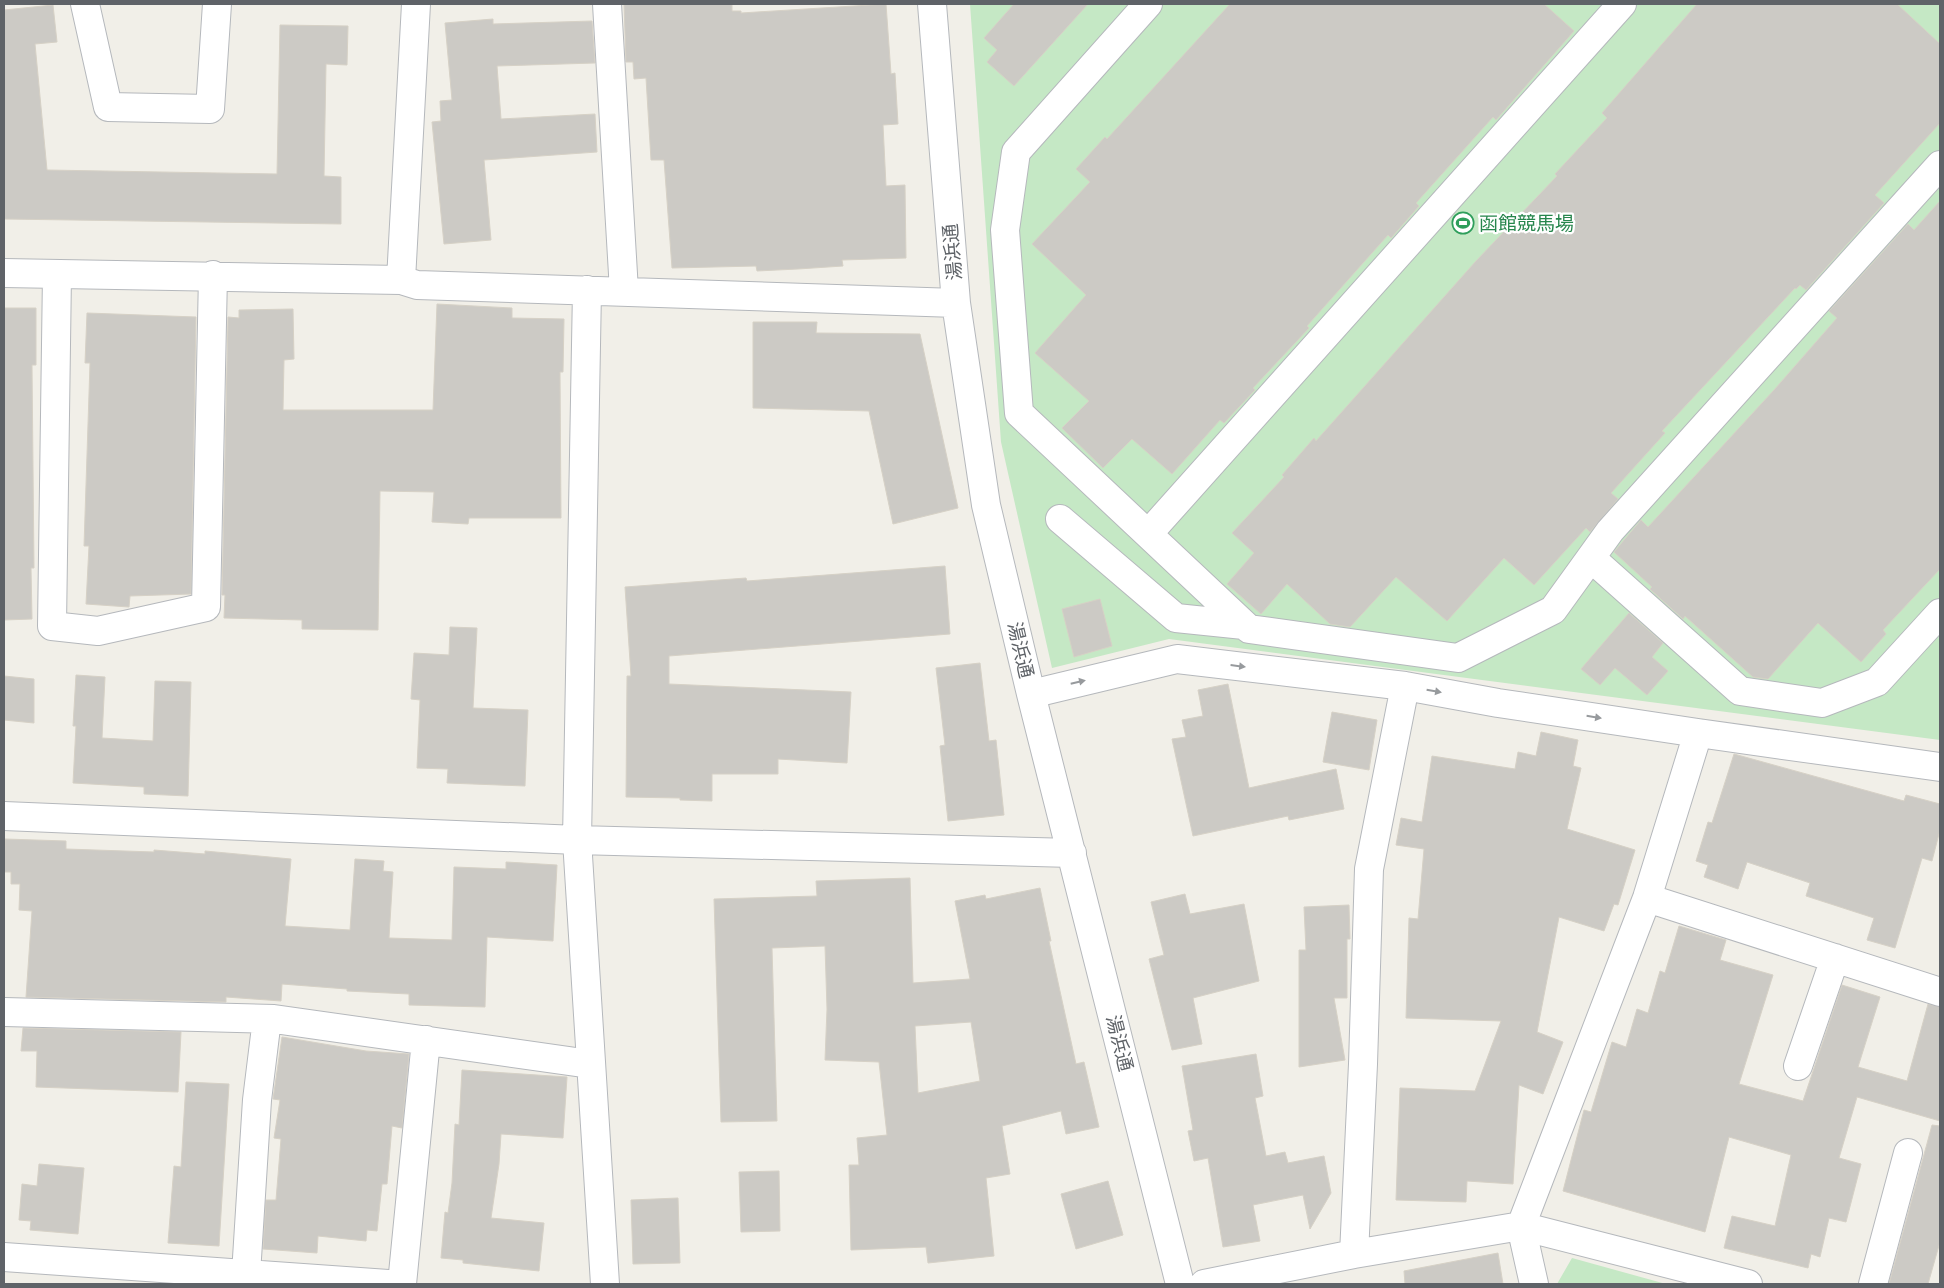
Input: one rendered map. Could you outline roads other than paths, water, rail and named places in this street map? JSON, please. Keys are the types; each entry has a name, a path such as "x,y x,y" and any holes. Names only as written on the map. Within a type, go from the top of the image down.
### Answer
{"street":[{"path":"85,4 108,107 210,109 217,4"},
{"path":"401,280 416,4"},
{"path":"607,4 624,291"},
{"name":"湯浜通","path":"932,4 956,303 986,505 1031,694 1180,1284"},
{"path":"1148,4 1016,152 1005,230 1019,413 1249,629 1458,658 1553,610 1610,532 1940,165"},
{"path":"1148,534 1622,4"},
{"path":"4,273 212,275 401,280 417,284 956,303"},
{"path":"58,274 52,626 98,631 206,608 212,275"},
{"path":"587,290 577,840 590,1064 606,1284"},
{"path":"1060,519 1176,618 1244,624"},
{"path":"1591,558 1740,691 1822,703 1877,682 1940,613"},
{"path":"1031,694 1177,659 1405,686 1498,703 1940,767"},
{"path":"1354,1254 1369,869 1405,686"},
{"path":"1534,1284 1521,1226 1647,898 1698,733"},
{"path":"4,816 577,840 1072,853"},
{"path":"1647,898 1940,992"},
{"path":"1798,1066 1835,958"},
{"path":"4,1012 267,1019 590,1064"},
{"path":"246,1274 256,1100 267,1019"},
{"path":"402,1284 426,1040"},
{"path":"1873,1284 1908,1153"},
{"path":"1204,1284 1354,1254 1521,1226 1748,1284"},
{"path":"4,1257 388,1284"}],"place":[{"name":"函館競馬場","path":"1463,223"}]}
